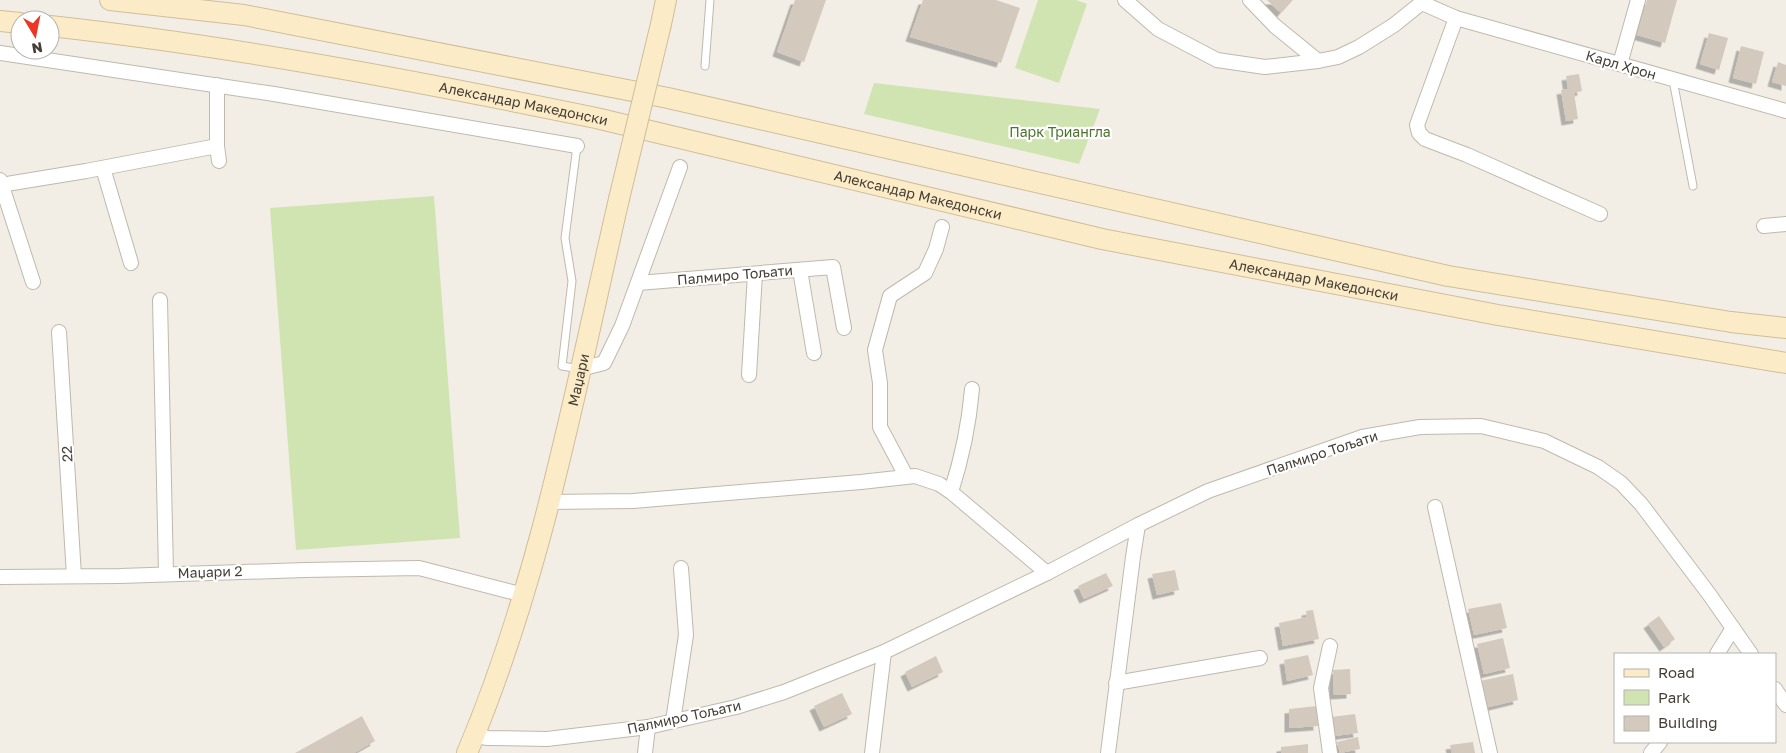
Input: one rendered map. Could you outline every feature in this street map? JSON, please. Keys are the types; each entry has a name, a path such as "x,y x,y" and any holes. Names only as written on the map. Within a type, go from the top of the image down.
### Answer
{"street":[{"path":"110,0 244,15 668,98 1448,276 1731,322 1786,328"},
{"name":"Маџари","path":"471,745 486,708 524,595 572,409 666,0"},
{"path":"1125,0 1158,30 1217,60 1265,67 1338,57 1359,47 1394,25 1423,2"},
{"path":"1250,0 1275,26 1318,61"},
{"path":"1620,64 1638,0"},
{"name":"Карл Хрон","path":"1423,2 1456,18 1786,111"},
{"path":"1456,18 1417,124 1419,133 1425,139 1467,154 1600,214"},
{"name":"Александар Македонски","path":"60,27 220,49 523,103 596,118 1120,242 1507,316 1786,362"},
{"path":"0,53 217,85 578,146"},
{"path":"217,85 217,146 219,161"},
{"path":"33,282 0,183 103,168 217,146"},
{"path":"103,168 131,263"},
{"path":"580,370 604,363 622,326 680,168"},
{"path":"1764,226 1786,224"},
{"path":"906,476 880,427 880,383 875,350 890,296 926,273 936,249 942,227"},
{"name":"Палмиро Тољати","path":"638,283 833,267 844,328"},
{"path":"800,270 814,353"},
{"path":"749,375 755,274"},
{"name":"Маџари 2","path":"160,300 166,574 419,568 524,595"},
{"name":"22","path":"60,332 74,576"},
{"path":"951,492 958,472 969,420 972,389"},
{"name":"Палмиро Тољати","path":"471,745 488,738 548,739 648,727 736,707 784,692 884,652 1047,573 1208,491 1362,437 1420,426 1481,426 1544,440 1598,467 1620,483 1641,504 1709,594 1750,653"},
{"path":"548,502 633,501 915,476 926,478 951,492 1047,573"},
{"path":"1436,508 1490,753"},
{"path":"1108,753 1138,525"},
{"path":"673,721 686,635 681,568"},
{"path":"0,577 166,574"},
{"path":"1718,653 1733,628"},
{"path":"1330,646 1321,688 1330,753"},
{"path":"872,753 884,652"},
{"path":"1116,683 1260,658"},
{"path":"1776,690 1786,705"},
{"path":"645,753 648,727"},
{"path":"1651,753 1659,743"}],"lane":[{"path":"705,66 710,0"},
{"path":"1674,80 1693,186"},
{"path":"578,146 565,238 572,281 562,366 580,370"}],"green space":[{"path":"1038,0 1076,0 1087,4 1059,83 1015,68"},
{"name":"Парк Триангла","path":"874,83 1100,109 1079,164 864,114"},
{"path":"434,196 460,538 296,550 270,208"}],"building":[{"path":"795,0 826,0 804,62 777,52"},
{"path":"923,0 996,0 1020,8 1001,63 910,37"},
{"path":"1267,0 1293,0 1281,13"},
{"path":"1647,0 1677,0 1665,43 1637,35"},
{"path":"1709,33 1728,38 1719,70 1700,64"},
{"path":"1741,46 1764,52 1756,84 1733,78"},
{"path":"1778,62 1786,65 1786,86 1772,82"},
{"path":"1579,74 1582,91 1574,93 1578,119 1566,121 1561,90 1568,89 1566,76"},
{"path":"1175,570 1179,590 1157,595 1152,574"},
{"path":"1106,573 1113,586 1084,599 1078,586"},
{"path":"1501,603 1507,628 1474,635 1468,609"},
{"path":"1313,610 1319,639 1283,646 1279,623 1307,617 1306,611"},
{"path":"1659,616 1675,639 1664,647 1648,624"},
{"path":"1503,638 1510,668 1484,674 1477,644"},
{"path":"1308,655 1313,675 1287,681 1284,660"},
{"path":"936,656 943,672 912,687 905,672"},
{"path":"1350,669 1351,694 1334,695 1333,670"},
{"path":"1513,674 1518,700 1485,708 1480,681"},
{"path":"842,693 852,714 824,727 814,706"},
{"path":"1317,706 1318,726 1289,728 1289,709"},
{"path":"1355,714 1358,733 1334,736 1331,717"},
{"path":"362,716 375,741 354,753 295,753"},
{"path":"1358,737 1360,749 1340,753 1337,742"},
{"path":"1473,742 1475,753 1452,753 1450,745"},
{"path":"1308,744 1308,753 1281,753 1281,747"}]}
